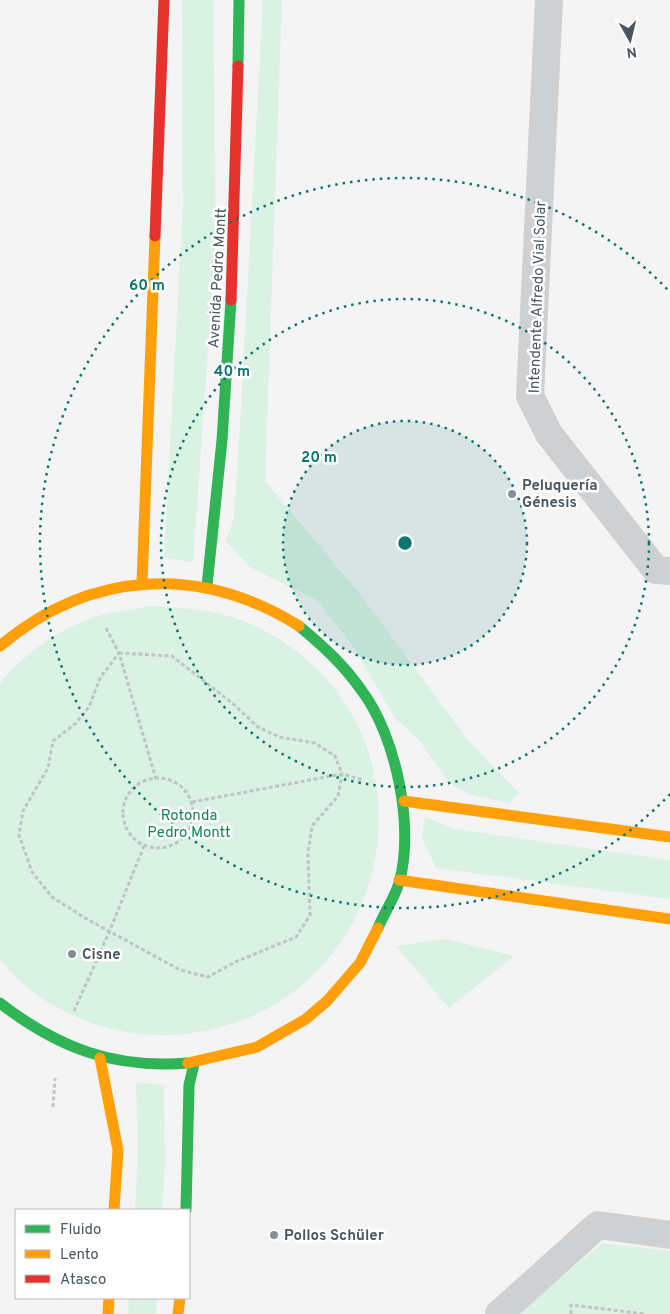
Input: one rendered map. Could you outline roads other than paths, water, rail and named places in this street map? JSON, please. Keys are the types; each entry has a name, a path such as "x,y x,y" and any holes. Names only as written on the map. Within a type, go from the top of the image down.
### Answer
{"main road":[{"path":"142,583 164,0"},
{"name":"Avenida Pedro Montt","path":"207,586 216,520 236,230 239,0"},
{"path":"0,646 15,632 54,608 97,591 142,583 207,586 266,605 319,640 361,686 390,740 404,801 405,832 399,880 366,956 320,1008 261,1045 194,1064 147,1065 100,1058 57,1042 18,1019 0,1003"},
{"path":"404,801 670,837"},
{"path":"399,880 670,919"},
{"path":"100,1058 118,1150 114,1209"},
{"path":"186,1209 188,1085 194,1064"},
{"path":"108,1314 109,1299"},
{"path":"178,1314 180,1299"}],"street":[{"name":"Intendente Alfredo Vial Solar","path":"549,0 530,396 550,434 656,570 670,571"},
{"path":"499,1314 598,1225 670,1235"}],"place":[{"name":"Peluquería Génesis","path":"512,494"},
{"name":"Cisne","path":"72,954"},
{"name":"Pollos Schüler","path":"274,1235"}],"park label":[{"name":"Rotonda Pedro Montt","path":"189,824"}]}
